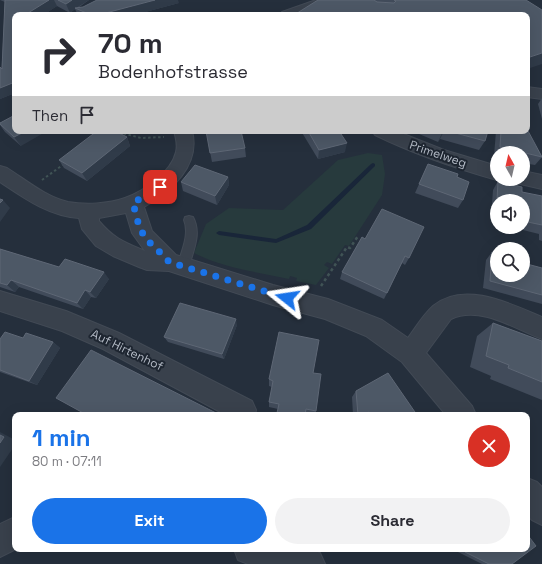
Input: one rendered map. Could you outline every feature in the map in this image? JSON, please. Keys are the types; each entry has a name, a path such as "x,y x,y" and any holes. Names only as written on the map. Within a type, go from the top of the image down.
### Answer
{"street":[{"path":"295,12 328,0"},
{"path":"530,92 542,94"},
{"path":"0,173 44,200 67,209 88,212 112,209 133,203 160,187 180,166 186,148 185,136 174,134"},
{"name":"Primelweg","path":"387,134 409,145 490,171"},
{"path":"530,179 542,182"},
{"path":"133,203 140,228 145,237 176,264"},
{"path":"88,212 89,223 103,240 120,250 147,261 176,264 273,295 328,309 374,328 411,354 460,412"},
{"name":"Auf Hirtenhof","path":"0,301 66,322 111,341 243,410 243,412"},
{"path":"411,354 442,312 461,305 488,306 542,328"},
{"path":"530,496 542,510"},
{"path":"0,542 12,534"},
{"path":"257,552 279,560 308,564"}],"lane":[{"path":"176,264 191,237 192,227 189,220"}],"path":[{"path":"128,134 141,138 174,134"},
{"path":"39,182 64,164"},
{"path":"323,282 347,247 350,248 358,236"}],"shaded area":[{"path":"368,153 382,155 385,174 382,195 349,246 345,245 332,264 327,262 324,265 329,268 316,285 296,281 297,278 290,276 289,279 228,266 194,253 206,224 229,208 283,210 338,160"}],"building":[{"path":"5,0 49,0 30,12 12,12 12,83 0,88 0,67 2,69"},
{"path":"58,0 72,0 66,4"},
{"path":"97,0 155,0 109,12 84,12 75,8 83,7"},
{"path":"318,0 374,0 377,2 394,3 396,1 394,0 526,0 542,10 542,53 530,57 530,12 299,12"},
{"path":"12,117 12,134 20,134 14,137 0,123"},
{"path":"93,134 121,134 127,137 82,173 59,160"},
{"path":"207,134 242,134 245,148 210,153"},
{"path":"310,134 341,134 347,143 319,150"},
{"path":"459,134 487,134 485,141"},
{"path":"501,134 530,134 542,157 530,154 530,146 500,146"},
{"path":"428,164 458,174 457,177 469,182 463,200 419,184"},
{"path":"195,165 228,177 215,196 181,182"},
{"path":"498,186 518,186 522,187 522,192 542,196 542,225 530,222 530,194 497,194"},
{"path":"382,209 424,227 409,258 405,256 387,293 342,272 362,237 365,239"},
{"path":"0,249 59,267 65,259 104,272 90,292 85,290 77,303 11,280 7,285 0,283"},
{"path":"530,265 542,268 542,295 494,282 530,282"},
{"path":"180,303 236,319 222,354 164,337"},
{"path":"493,323 542,341 542,382 508,368 509,365 486,356"},
{"path":"5,332 23,338 26,333 53,342 29,381 0,370 0,339"},
{"path":"279,332 319,340 313,373 321,374 316,411 306,409 306,412 277,412 279,404 269,402 273,381 269,379"},
{"path":"91,350 214,412 82,412 56,398"},
{"path":"388,373 415,412 358,412 356,391"},
{"path":"0,435 4,437 0,443"},
{"path":"530,538 536,546 530,550"},
{"path":"465,552 528,552 512,564 489,564"}],"waterway":[{"path":"219,233 276,241 309,227 373,165"}],"route":[{"path":"160,187 138,202 133,203 140,228 145,237 164,255 169,262 273,295 287,298"}]}
